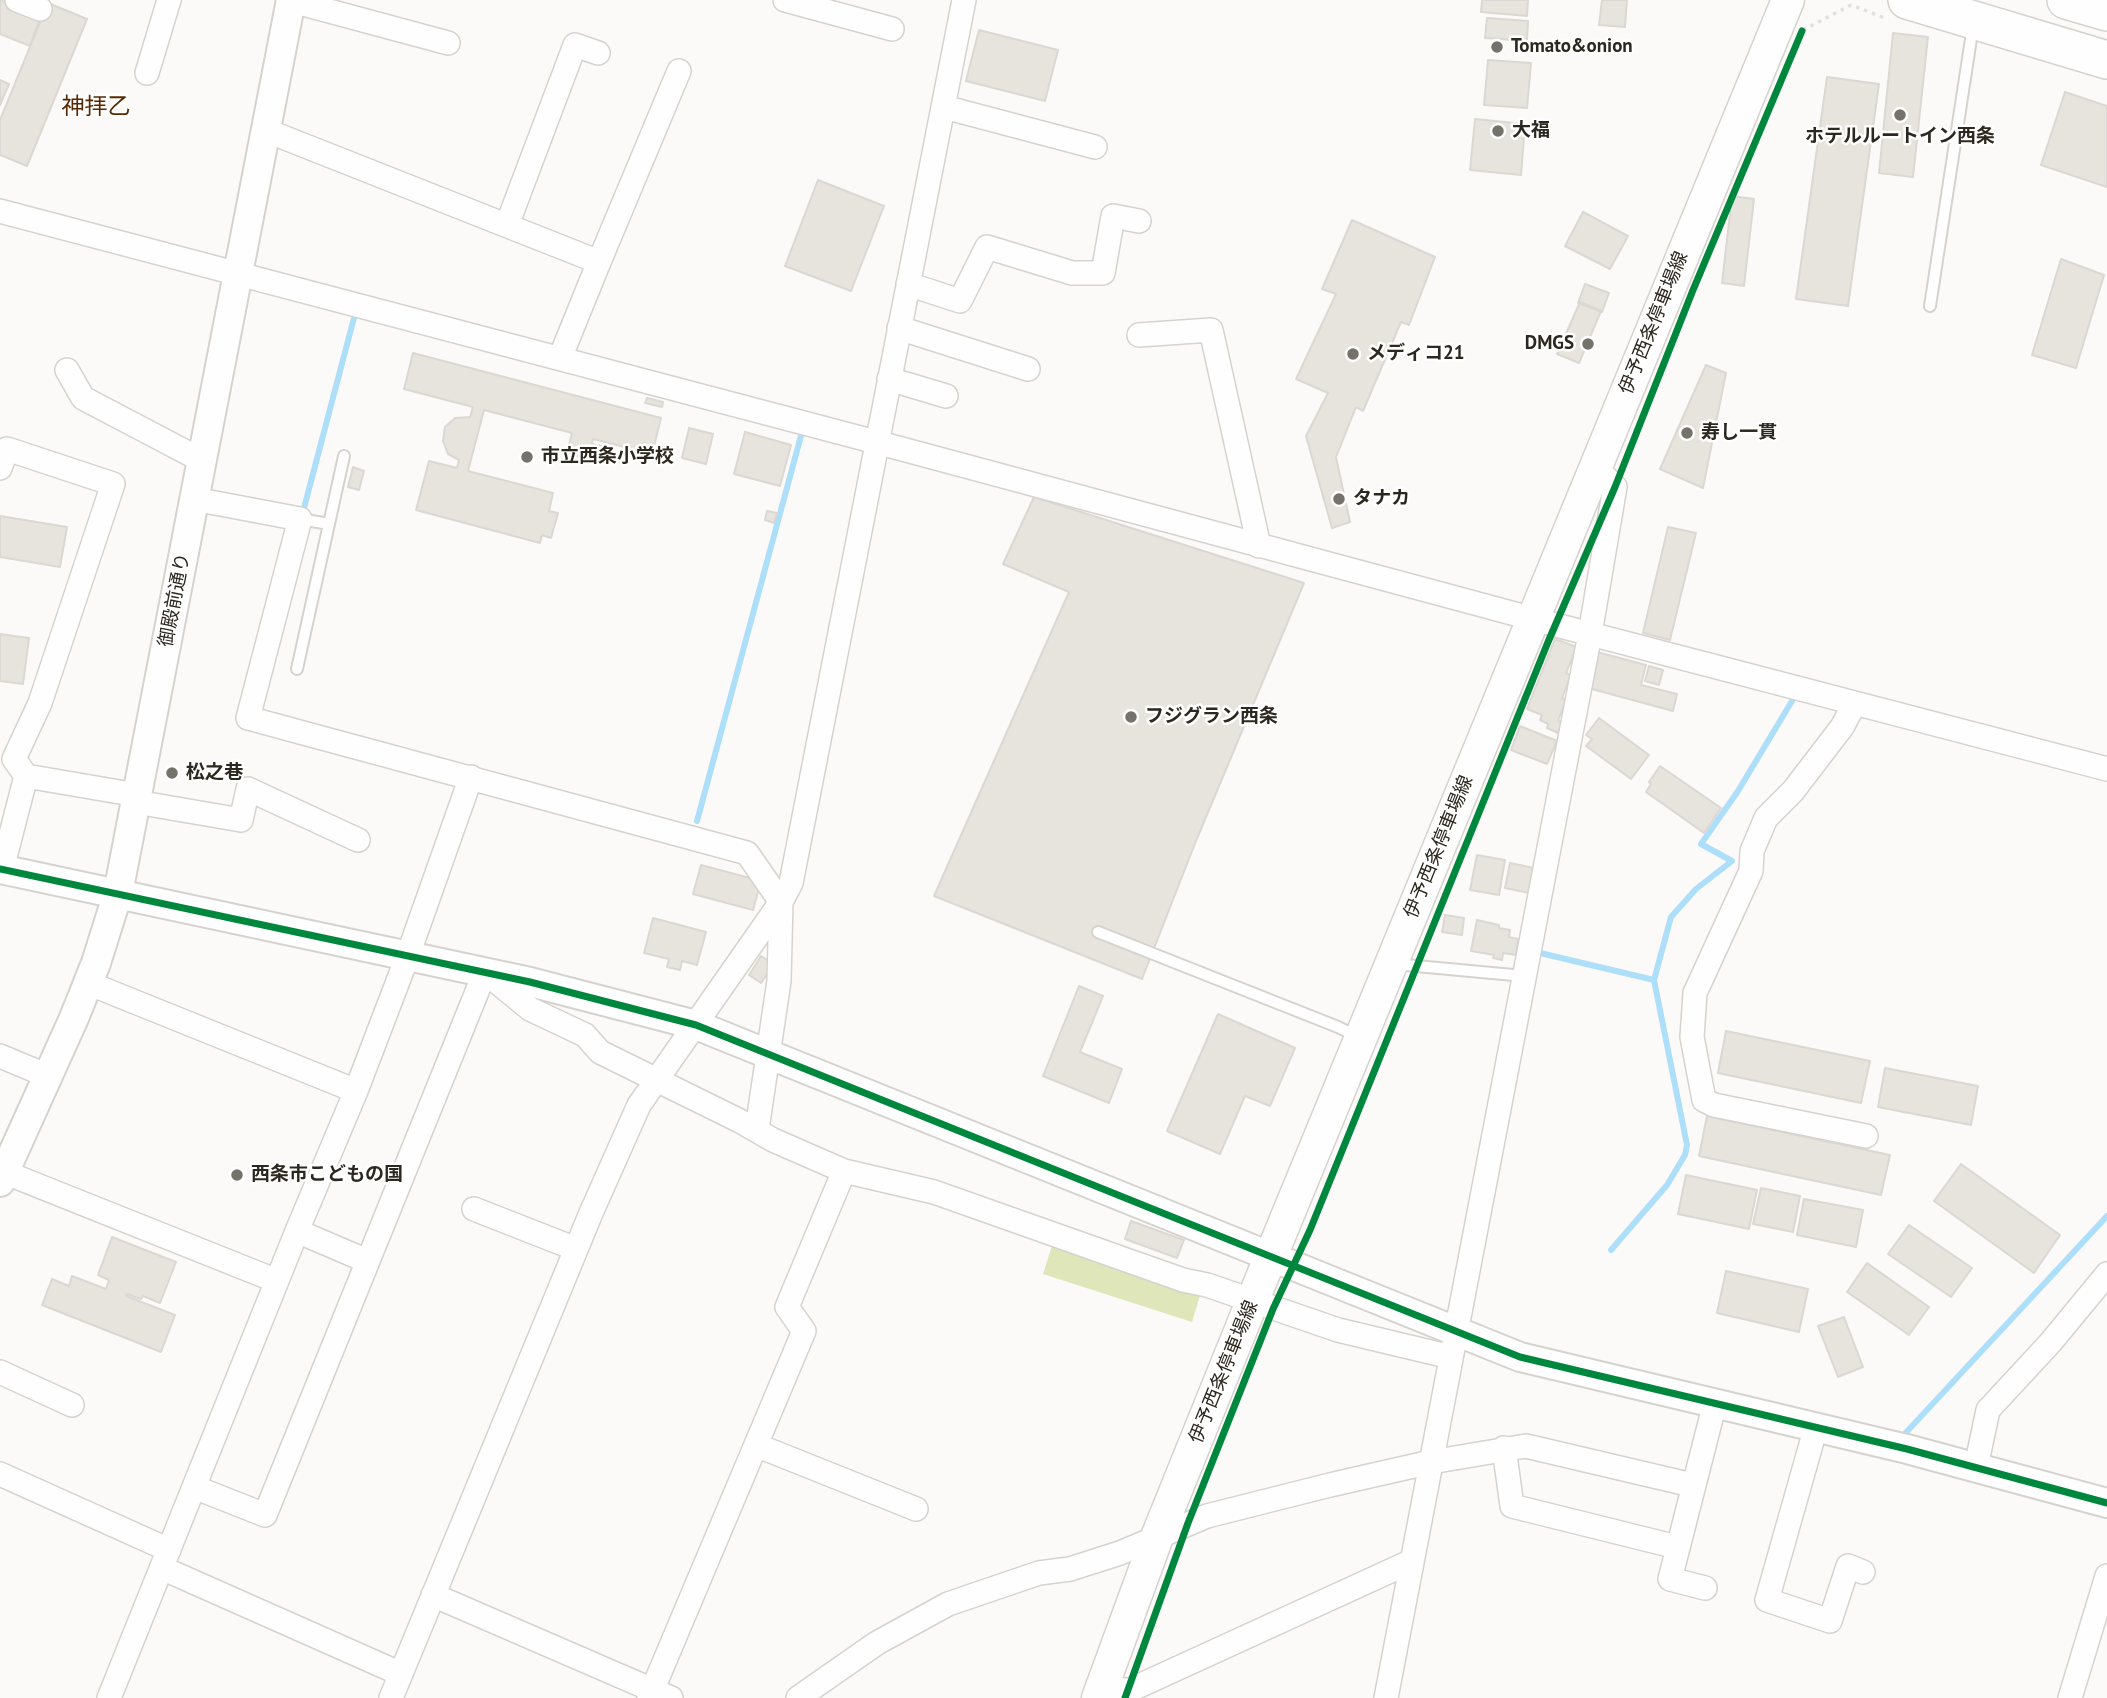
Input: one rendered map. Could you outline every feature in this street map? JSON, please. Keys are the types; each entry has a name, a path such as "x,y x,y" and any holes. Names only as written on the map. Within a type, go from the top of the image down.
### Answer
{"main road":[{"name":"伊予西条停車場線","path":"1100,1691 1157,1536 1252,1302 1788,0"},
{"path":"1907,0 2107,60"},
{"path":"2066,0 2107,12"}],"street":[{"path":"17,0 40,9"},
{"path":"147,73 169,0"},
{"path":"290,0 448,43"},
{"name":"御殿前通り","path":"3,1170 88,983 118,893 290,0"},
{"path":"785,0 892,29"},
{"path":"391,1698 576,1249 639,1105 781,902 791,883 964,0"},
{"path":"507,225 575,45 598,53"},
{"path":"560,358 679,70"},
{"path":"944,107 1095,147"},
{"path":"265,130 599,262"},
{"path":"0,211 876,442 1532,619 2107,769"},
{"path":"908,284 960,301 987,247 1072,273 1103,273 1113,216 1139,221"},
{"path":"899,328 1028,369"},
{"path":"1139,335 1211,330 1259,545"},
{"path":"67,370 83,398 201,460"},
{"path":"889,379 946,396"},
{"path":"0,468 7,449 113,484 40,703 14,759 26,776 241,820 248,789 358,840"},
{"path":"1387,1698 1590,634 1615,486 1595,467"},
{"path":"194,499 300,519 248,718 747,853 781,902 779,981 757,1129"},
{"path":"1855,703 1842,726 1793,792 1766,818 1752,851 1751,871 1695,993 1692,1037 1704,1100 1714,1105 1866,1136"},
{"path":"26,776 1,869 579,993 696,1025 1271,1257 1453,1344"},
{"path":"109,1698 276,1281 356,1091 471,777"},
{"path":"485,972 530,1010 585,1035 600,1052 757,1129 783,1145 844,1171 934,1192 1338,1330 1453,1344 1520,1357 1816,1427 2107,1503"},
{"path":"194,1487 265,1515 485,972"},
{"path":"88,983 356,1091"},
{"path":"0,1056 48,1076"},
{"path":"3,1170 276,1281"},
{"path":"433,1595 658,1695 756,1445 804,1331 787,1307 844,1171"},
{"path":"474,1209 576,1249"},
{"path":"297,1231 367,1261"},
{"path":"1976,1467 1988,1410 2051,1342 2107,1274"},
{"path":"0,1372 72,1405"},
{"path":"1705,1588 1670,1579 1715,1403"},
{"path":"1816,1427 1767,1600 1830,1621 1848,1566 1863,1572"},
{"path":"756,1445 916,1508"},
{"path":"798,1698 877,1643 948,1604 1039,1573 1070,1569 1120,1553 1207,1516 1431,1462 1526,1446 1692,1485"},
{"path":"1504,1448 1512,1506 1677,1547"},
{"path":"0,1474 165,1559 401,1674"},
{"path":"1100,1691 1128,1691 1412,1560"},
{"path":"2070,1698 2107,1576"}],"lane":[{"path":"1930,306 1975,20"},
{"path":"297,669 344,456"},
{"path":"300,519 329,524"},
{"path":"1098,932 1338,1027 1361,1039"},
{"path":"1392,963 1524,976"}],"green space":[{"path":"1054,1239 1202,1289 1192,1322 1043,1274"}],"building":[{"path":"0,0 41,16 30,46 0,34"},
{"path":"1482,0 1528,0 1527,16 1481,12"},
{"path":"1602,0 1627,0 1625,27 1599,25"},
{"path":"48,3 87,19 27,166 0,155 0,120"},
{"path":"1487,18 1528,21 1527,41 1485,38"},
{"path":"979,30 1058,50 1045,101 966,81"},
{"path":"1893,33 1928,37 1913,177 1879,173"},
{"path":"1488,60 1531,63 1527,108 1484,105"},
{"path":"1827,77 1879,84 1848,306 1796,299"},
{"path":"0,80 9,84 0,105"},
{"path":"2065,92 2107,106 2107,187 2041,165"},
{"path":"1475,119 1525,124 1521,175 1470,170"},
{"path":"818,180 884,206 851,291 785,266"},
{"path":"1732,196 1754,199 1744,286 1722,283"},
{"path":"1583,212 1628,236 1610,269 1565,246"},
{"path":"1352,220 1435,257 1409,325 1401,322 1363,411 1356,407 1336,457 1350,522 1332,528 1306,436 1328,393 1296,379 1336,294 1322,289"},
{"path":"2061,259 2104,275 2076,368 2032,355"},
{"path":"1585,284 1609,293 1602,312 1578,303"},
{"path":"1580,302 1601,311 1579,363 1557,354"},
{"path":"413,353 661,418 652,454 593,439 592,444 607,447 602,463 567,453 572,433 484,410 468,471 553,493 549,511 558,513 551,538 542,535 540,543 416,510 429,461 457,468 459,460 448,454 443,441 445,427 455,418 470,417 473,407 404,389"},
{"path":"1706,365 1726,373 1703,488 1660,469"},
{"path":"647,398 663,402 662,407 645,403"},
{"path":"689,428 713,434 706,464 682,458"},
{"path":"745,432 791,445 780,486 734,474"},
{"path":"353,467 364,471 359,490 348,487"},
{"name":"フジグラン西条","path":"1034,497 1304,583 1196,841 1142,979 934,896 1069,592 1003,564"},
{"path":"767,511 777,513 774,523 765,520"},
{"path":"0,516 67,527 60,567 0,557"},
{"path":"1668,527 1696,533 1670,640 1643,633"},
{"path":"0,634 29,638 23,684 0,681"},
{"path":"1555,639 1577,647 1566,673 1571,675 1562,698 1566,700 1558,721 1562,722 1558,733 1547,728 1548,724 1540,720 1542,715 1527,709"},
{"path":"1597,652 1646,665 1641,685 1677,694 1673,711 1588,688"},
{"path":"1649,666 1663,670 1659,685 1645,681"},
{"path":"1599,718 1649,755 1631,779 1586,746 1592,739 1586,735"},
{"path":"1520,726 1557,741 1547,764 1511,750"},
{"path":"1660,766 1721,808 1704,833 1646,792"},
{"path":"1477,855 1505,860 1499,895 1470,890"},
{"path":"1510,863 1534,868 1529,893 1505,888"},
{"path":"701,865 761,881 753,910 693,894"},
{"path":"1445,915 1464,918 1462,935 1442,932"},
{"path":"653,918 706,932 697,965 682,961 680,970 667,967 669,959 644,953"},
{"path":"1477,920 1510,930 1509,937 1518,939 1516,955 1503,953 1502,960 1493,958 1494,955 1471,951"},
{"path":"761,956 774,964 761,983 749,975"},
{"path":"1079,986 1103,996 1080,1052 1122,1069 1109,1103 1043,1076"},
{"path":"1218,1014 1295,1048 1270,1106 1245,1096 1220,1154 1167,1131"},
{"path":"1726,1031 1870,1061 1861,1103 1718,1073"},
{"path":"1885,1068 1978,1086 1971,1125 1878,1107"},
{"path":"1707,1116 1890,1155 1881,1195 1699,1156"},
{"path":"1961,1164 2060,1235 2034,1273 1934,1201"},
{"path":"1686,1175 1757,1190 1749,1229 1678,1214"},
{"path":"1761,1188 1800,1196 1793,1232 1753,1224"},
{"path":"1804,1199 1863,1210 1856,1247 1797,1235"},
{"path":"1131,1221 1184,1240 1177,1258 1125,1239"},
{"path":"1909,1225 1972,1268 1951,1297 1888,1254"},
{"path":"112,1237 176,1262 160,1303 143,1296 141,1299 127,1294 126,1296 175,1315 161,1352 42,1305 52,1279 69,1286 72,1276 106,1289 109,1280 98,1275"},
{"path":"1867,1263 1929,1307 1909,1335 1847,1292"},
{"path":"1726,1271 1808,1289 1799,1332 1717,1313"},
{"path":"1844,1317 1863,1367 1838,1377 1818,1326"}],"waterway":[{"path":"304,508 355,314 360,315"},
{"path":"697,821 802,432 797,431"},
{"path":"1611,1250 1667,1185 1685,1155 1687,1145 1654,980 1671,917 1696,889 1732,861 1701,844 1738,791 1792,701"},
{"path":"1536,952 1654,980"},
{"path":"1900,1439 2107,1216"}],"cycle path":[{"path":"1125,1698 1188,1523 1273,1309 1310,1230 1548,642 1615,487 1693,290 1802,31"},
{"path":"0,869 530,982 696,1025 1520,1357 1907,1449 2107,1503"}],"place":[{"name":"Tomato&onion","path":"1497,47"},
{"name":"ホテルルートイン西条","path":"1900,115"},
{"name":"大福","path":"1498,131"},
{"name":"DMGS","path":"1588,344"},
{"name":"メディコ21","path":"1353,354"},
{"name":"寿し一貫","path":"1687,433"},
{"name":"市立西条小学校","path":"527,457"},
{"name":"タナカ","path":"1339,499"},
{"name":"フジグラン西条","path":"1131,717"},
{"name":"松之巷","path":"172,773"},
{"name":"西条市こどもの国","path":"237,1175"}],"district":[{"name":"神拝乙","path":"96,107"}]}
